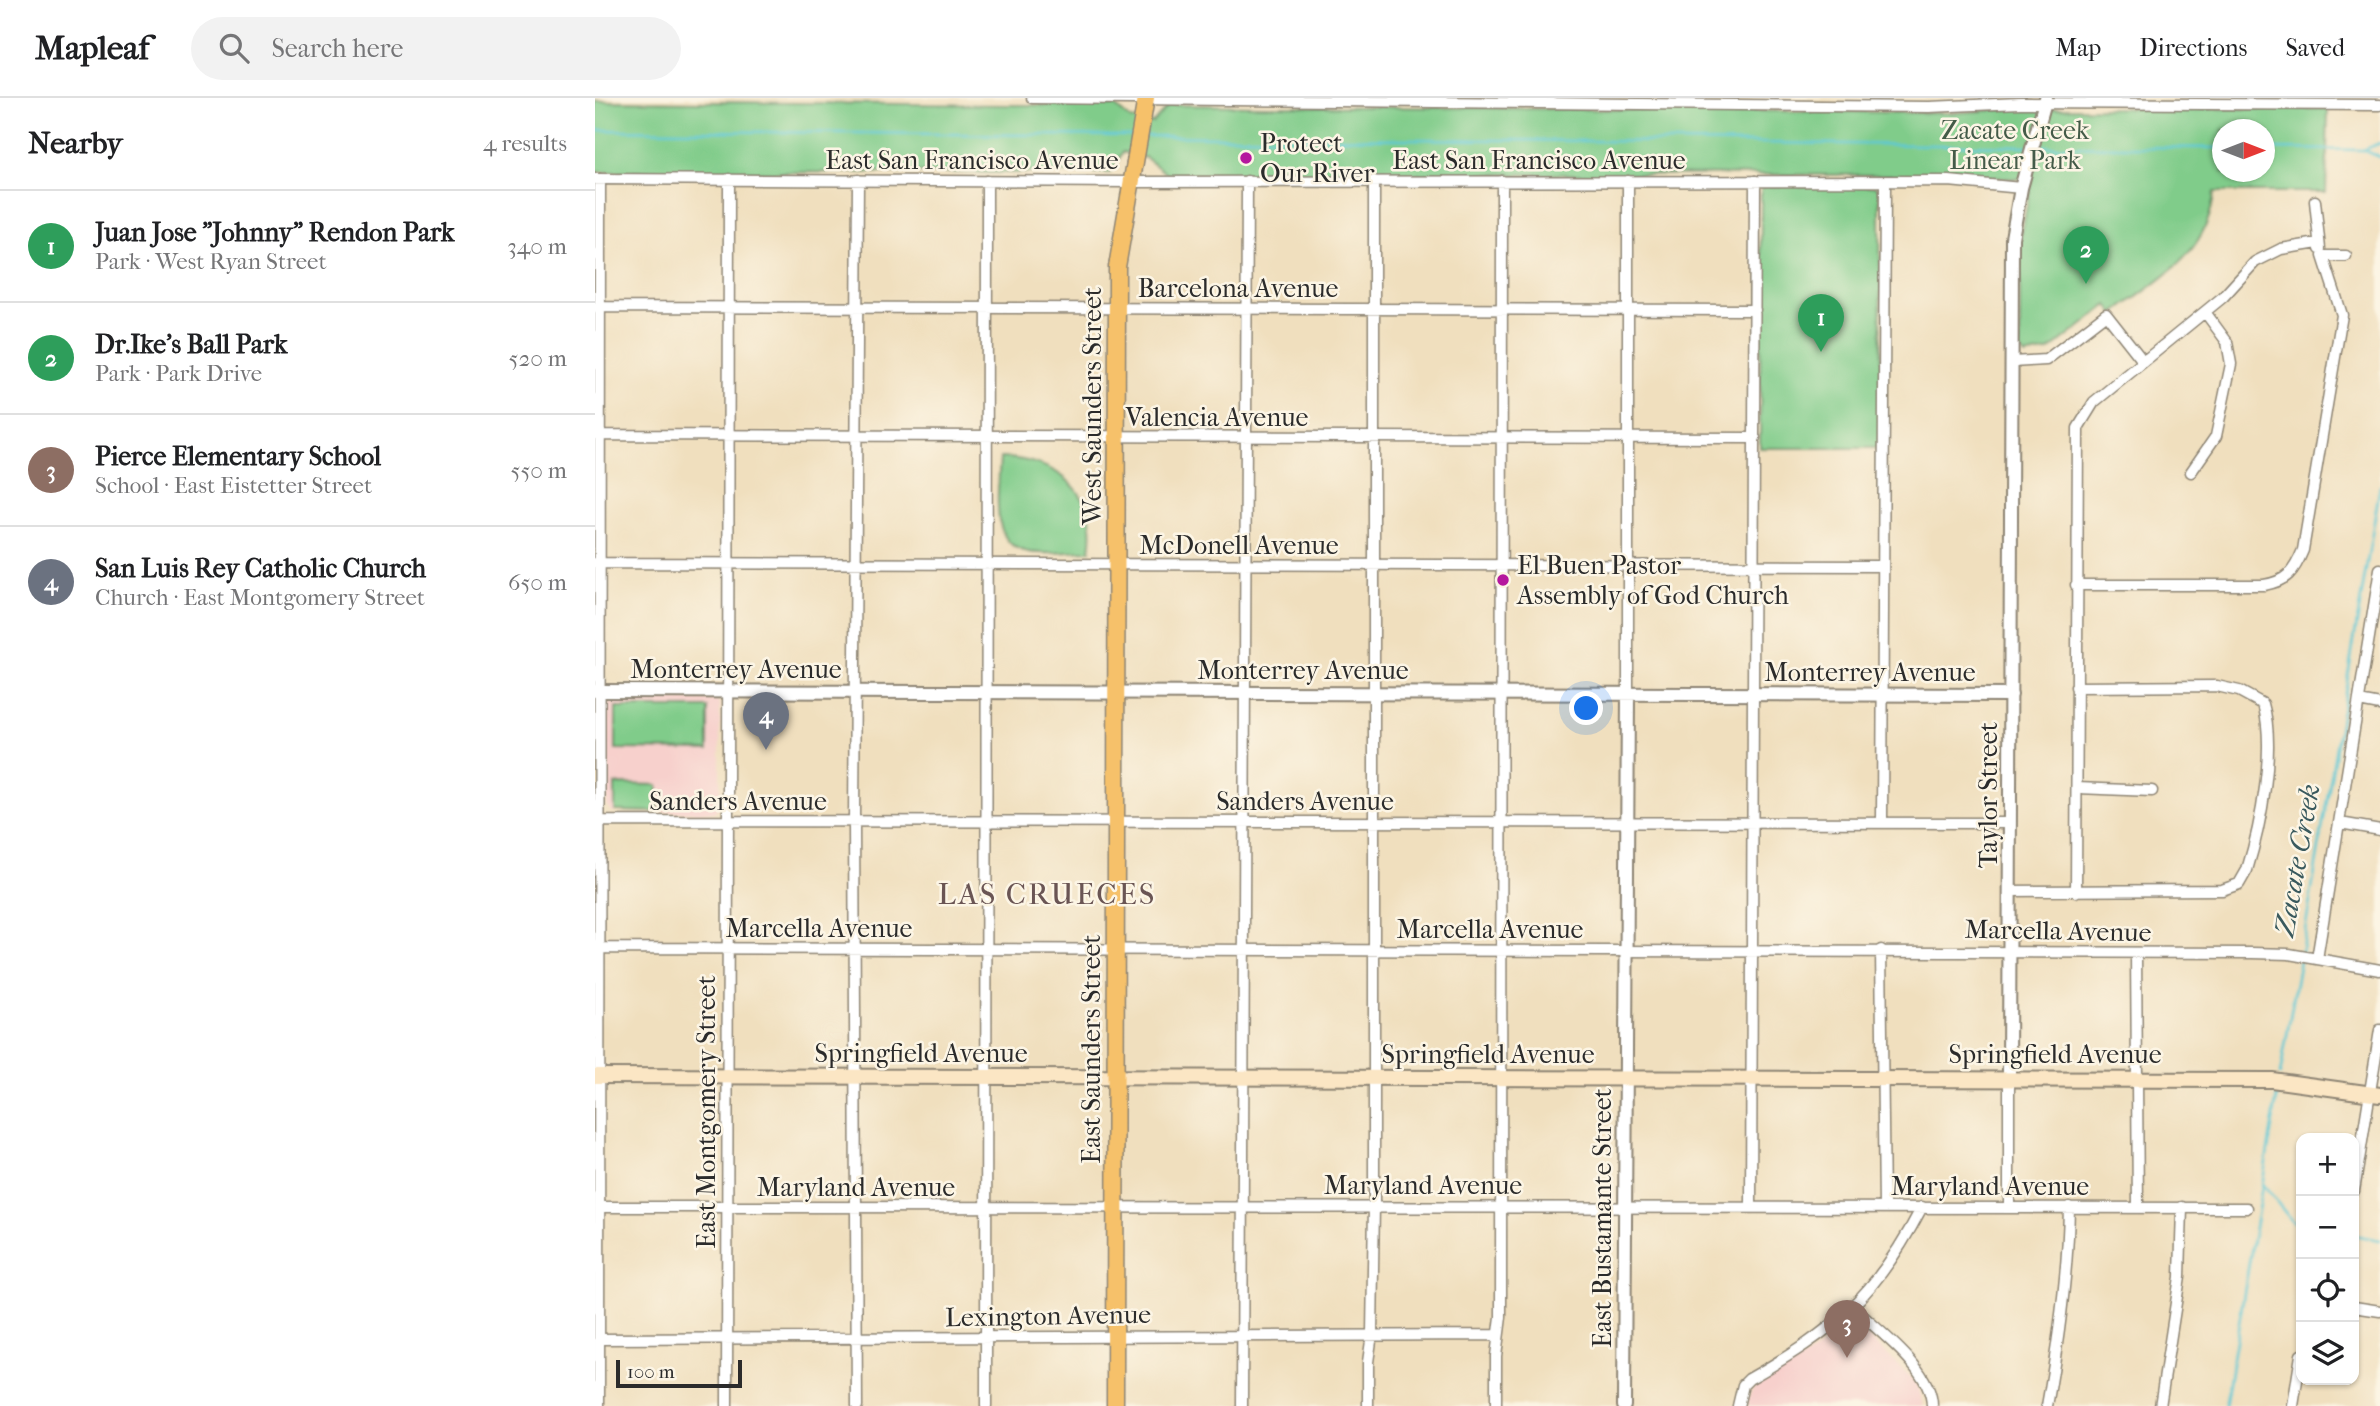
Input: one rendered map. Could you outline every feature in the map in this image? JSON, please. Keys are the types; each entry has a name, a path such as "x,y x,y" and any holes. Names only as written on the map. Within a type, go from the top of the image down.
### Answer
{"main road":[{"name":"West Saunders Street","path":"1116,692 1116,309 1119,247 1145,98"},
{"name":"East Saunders Street","path":"1115,1406 1116,692"},
{"name":"Springfield Avenue","path":"597,1076 2272,1080 2375,1094"}],"street":[{"path":"1032,98 2044,105 2314,101 2380,105"},
{"name":"Taylor Street","path":"2010,1207 2012,239 2021,188 2044,105"},
{"path":"598,179 598,1402"},
{"name":"East San Francisco Avenue","path":"598,179 1130,182 1949,181 2021,188"},
{"name":"East Montgomery Street","path":"727,1406 729,179"},
{"path":"857,1406 855,822 858,180"},
{"path":"1242,1406 1247,180"},
{"path":"986,1406 989,1077 987,181"},
{"path":"1368,1406 1374,1205 1374,181"},
{"path":"1496,1406 1501,1206 1502,181"},
{"path":"1628,181 1628,694"},
{"path":"1752,1207 1755,181"},
{"path":"1882,822 1885,181"},
{"path":"2076,585 2264,585 2279,583 2290,576 2303,551 2342,315 2318,243 2315,201"},
{"path":"2076,892 2076,441 2084,414 2094,402 2143,361 2223,298 2243,272 2267,254 2318,243"},
{"path":"2323,256 2346,256"},
{"name":"Barcelona Avenue","path":"598,307 1755,310"},
{"path":"2191,472 2216,436 2231,364 2227,342 2205,312"},
{"path":"2012,362 2046,359 2106,314 2143,361"},
{"name":"Valencia Avenue","path":"598,435 1755,438"},
{"name":"McDonell Avenue","path":"597,563 1116,567 1883,566"},
{"path":"2314,958 2340,823 2380,575"},
{"path":"2010,891 2202,891 2239,884 2252,854 2270,747 2269,725 2263,704 2239,691 2217,686 2076,687"},
{"name":"Monterrey Avenue","path":"597,691 2011,695"},
{"name":"East Bustamante Street","path":"1624,1406 1628,694"},
{"path":"2359,701 2380,705"},
{"path":"2077,788 2152,791"},
{"name":"Sanders Avenue","path":"600,821 1115,824 1245,821 2010,823"},
{"path":"2340,823 2380,830"},
{"name":"Marcella Avenue","path":"600,948 1115,951 1881,950 2289,954 2380,970"},
{"path":"1881,950 1884,1207"},
{"path":"2136,953 2138,1207"},
{"path":"2359,1168 2375,1094 2380,1030"},
{"name":"Maryland Avenue","path":"599,1207 1374,1205 2248,1208"},
{"path":"1738,1406 1743,1385 1749,1378 1802,1348 1853,1307 1900,1250 1922,1207"},
{"path":"2047,1406 2063,1310 2069,1207"},
{"path":"2160,1406 2180,1277 2182,1207"},
{"path":"1853,1307 1921,1373 1932,1395 1932,1406"},
{"path":"2359,1308 2380,1311"},
{"name":"Lexington Avenue","path":"599,1339 986,1339 1115,1334 1498,1335"},
{"path":"2293,1406 2296,1385"}],"shaded area":[{"path":"614,699 716,700 720,703 720,806 714,812 612,812 607,806 607,705"},
{"path":"1852,1321 1916,1382 1923,1406 1748,1406 1748,1398 1754,1387 1812,1353"}],"green space":[{"name":"Zacate Creek Linear Park","path":"595,101 1115,106 1130,119 1153,123 1169,105 1952,113 2023,108 2328,109 2326,192 2214,192 2203,232 2179,263 2114,314 2108,305 2049,351 2025,356 2020,350 2020,241 2032,180 1956,175 1167,174 1146,158 1123,152 1110,173 595,172"},
{"path":"1765,186 1875,186 1880,189 1881,448 1760,448 1761,189"},
{"path":"1000,458 1039,464 1069,482 1088,511 1090,551 1039,553 1024,551 1013,545 1000,525"},
{"path":"616,708 708,708 708,750 616,749"},
{"path":"615,784 658,785 658,812 615,811"}],"waterway":[{"name":"Zacate Creek","path":"595,130 1134,136"},
{"name":"Zacate Creek","path":"1144,136 2027,146"},
{"path":"2363,150 2380,143"},
{"name":"Zacate Creek","path":"2037,146 2212,148"},
{"name":"Zacate Creek","path":"2275,149 2363,150 2380,157"},
{"name":"Zacate Creek","path":"2301,954 2380,486"},
{"name":"Zacate Creek","path":"2280,1075 2300,960"},
{"path":"2225,1406 2279,1085"},
{"name":"Zacate Creek","path":"2262,1184 2292,1221 2296,1222"},
{"name":"Zacate Creek","path":"2359,1236 2380,1240"}],"place":[{"name":"Protect Our River","path":"1246,158"},
{"name":"Dr.Ike's Ball Park","path":"2086,284"},
{"name":"Juan Jose \"Johnny\" Rendon Park","path":"1821,352"},
{"name":"El Buen Pastor Assembly of God Church","path":"1503,580"},
{"name":"San Luis Rey Catholic Church","path":"766,750"},
{"name":"Pierce Elementary School","path":"1847,1358"}],"district":[{"name":"LAS CRUECES","path":"1047,894"}]}
